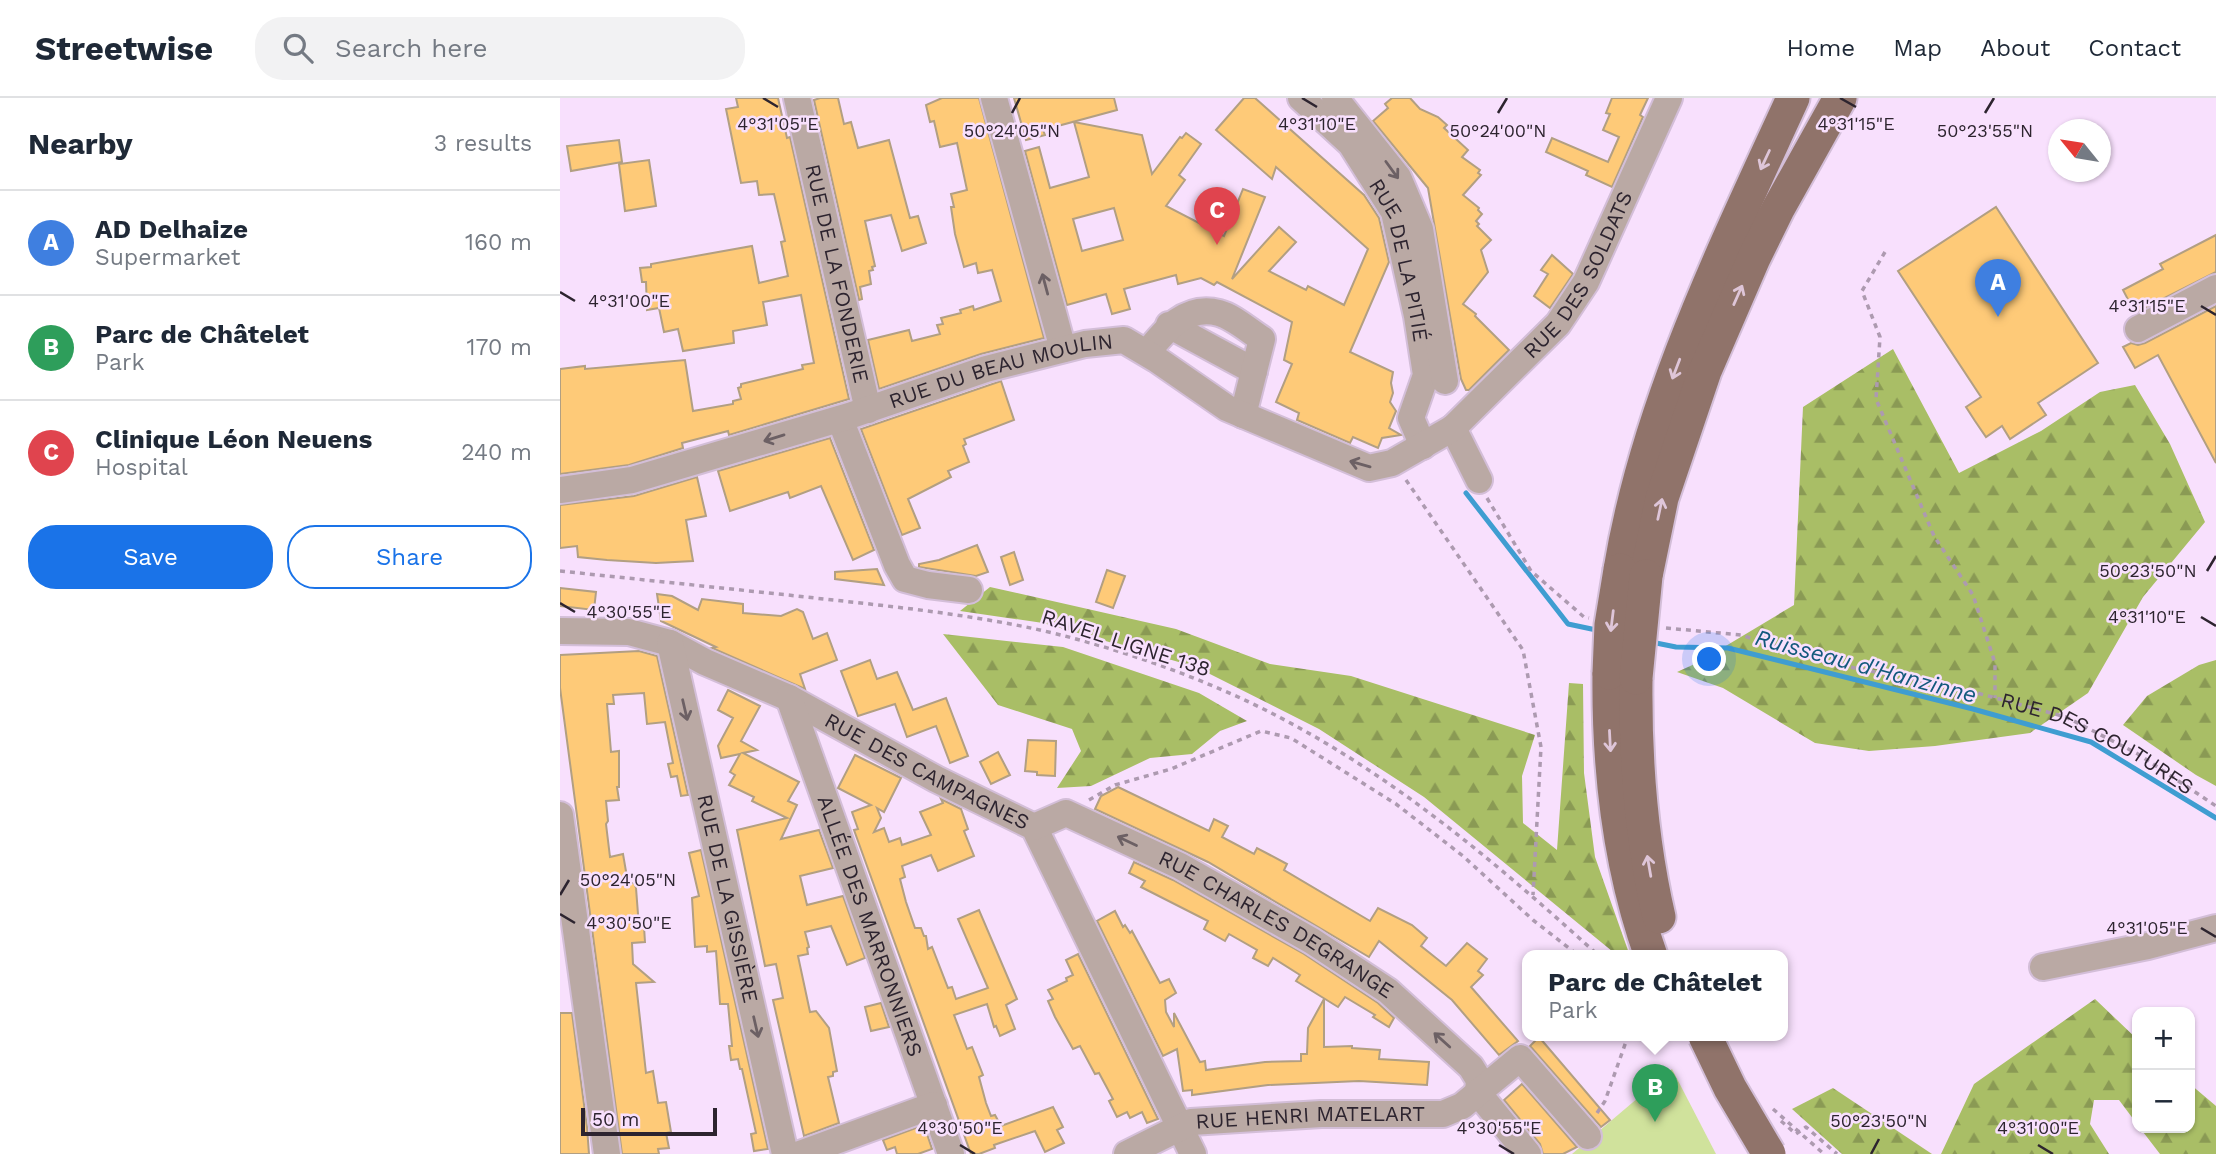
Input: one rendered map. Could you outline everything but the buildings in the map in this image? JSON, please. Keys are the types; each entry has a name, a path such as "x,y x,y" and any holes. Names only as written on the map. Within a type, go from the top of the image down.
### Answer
{"main road":[{"path":"1633,573 1633,501 1661,408 1727,247 1793,98"},
{"path":"1670,950 1659,915 1644,838 1636,714 1622,676 1611,625 1662,499 1688,416 1754,258 1840,98"},
{"path":"1622,676 1611,772 1628,878 1649,950"},
{"path":"1685,1041 1711,1095 1744,1154"},
{"path":"1706,1041 1735,1098 1769,1154"}],"street":[{"name":"RUE DE LA FONDERIE","path":"797,98 868,410"},
{"path":"994,98 1063,349"},
{"name":"RUE DE LA PITIÉ","path":"1301,98 1351,144 1394,212 1417,316 1435,378 1411,418 1423,446"},
{"path":"1335,98 1398,177 1420,229 1435,378 1448,382 1479,480"},
{"name":"RUE DES SOLDATS","path":"1461,421 1558,324 1570,308 1586,282 1669,98"},
{"path":"2138,329 2216,288"},
{"path":"1147,353 1170,325 1254,371 1243,415"},
{"name":"RUE DU BEAU MOULIN","path":"560,490 632,480 840,419 986,369 1085,344 1124,340 1227,408 1369,468 1392,463 1461,421"},
{"path":"840,419 897,565 905,579 969,590"},
{"name":"RUE DES CAMPAGNES","path":"560,631 629,632 670,643 705,662 789,698 936,779 1034,827 1193,1154"},
{"name":"RUE DE LA GISSIÈRE","path":"670,643 785,1154"},
{"name":"ALLÉE DES MARRONNIERS","path":"789,698 951,1154"},
{"path":"1034,827 1066,813"},
{"name":"RUE CHARLES DEGRANGE","path":"1066,813 1180,866 1312,941 1388,991 1471,1068 1479,1080 1478,1093 1528,1154"},
{"path":"560,815 565,882 607,1154"},
{"path":"2043,967 2148,946 2216,928"},
{"name":"RUE HENRI MATELART","path":"1127,1154 1191,1122 1321,1114 1443,1114 1462,1105 1520,1058 1586,1134"},
{"path":"800,1154 934,1105"}],"path":[{"path":"1885,252 1862,291 1880,337 1876,398 1934,536 1973,595 1995,663 1995,698"},
{"path":"1392,463 1414,490 1523,650 1541,747 1532,895"},
{"path":"1479,480 1495,513 1531,571 1584,617 1598,619"},
{"name":"RAVEL LIGNE 138","path":"560,571 927,610 1028,628 1112,651 1194,679 1277,716 1329,744 1391,784 1445,823 1532,895 1592,950"},
{"name":"RUE DES COUTURES","path":"1653,626 1741,635 1828,663 1955,687 2066,717 2138,754 2216,806"},
{"path":"1066,813 1115,785 1171,769 1261,731 1291,738 1396,804 1463,856 1572,950"},
{"path":"1586,1134 1605,1101 1626,1041"},
{"path":"1824,1154 1799,1132 1806,1127 1837,1154"}],"green space":[{"path":"1893,349 1959,473 2041,431 2100,392 2135,385 2170,444 2205,522 2143,597 2088,693 2030,733 1935,746 1869,751 1815,743 1723,688 1677,672 1699,662 1794,605 1803,407"},
{"path":"990,587 1176,629 1270,664 1351,676 1535,735 1522,776 1523,823 1557,850 1569,683 1583,684 1584,773 1595,857 1628,950 1611,950 1424,797 1319,729 1196,667 1043,623 960,611"},
{"path":"943,634 1063,647 1199,693 1247,721 1220,731 1192,754 1150,758 1091,786 1057,788 1081,751 1072,729 998,705"},
{"path":"2216,660 2216,786 2123,725 2147,696 2199,665"},
{"path":"2095,999 2132,1034 2132,1117 2119,1100 2094,1100 2090,1124 2109,1154 1941,1154 1974,1084"},
{"path":"1672,1069 1716,1154 1572,1154"},
{"path":"1833,1088 1932,1154 1842,1154 1792,1109"},
{"path":"2195,1088 2216,1106 2216,1154 2160,1154 2144,1133 2195,1133"}],"waterway":[{"name":"Ruisseau d'Hanzinne","path":"1466,493 1568,624 1601,631"},
{"name":"Ruisseau d'Hanzinne","path":"1651,642 1676,647 1728,648 1973,709 2091,742 2216,818"}],"place":[{"name":"Clinique Léon Neuens","path":"1217,245"},
{"name":"AD Delhaize","path":"1998,317"},
{"name":"Parc de Châtelet","path":"1655,1122"}]}
